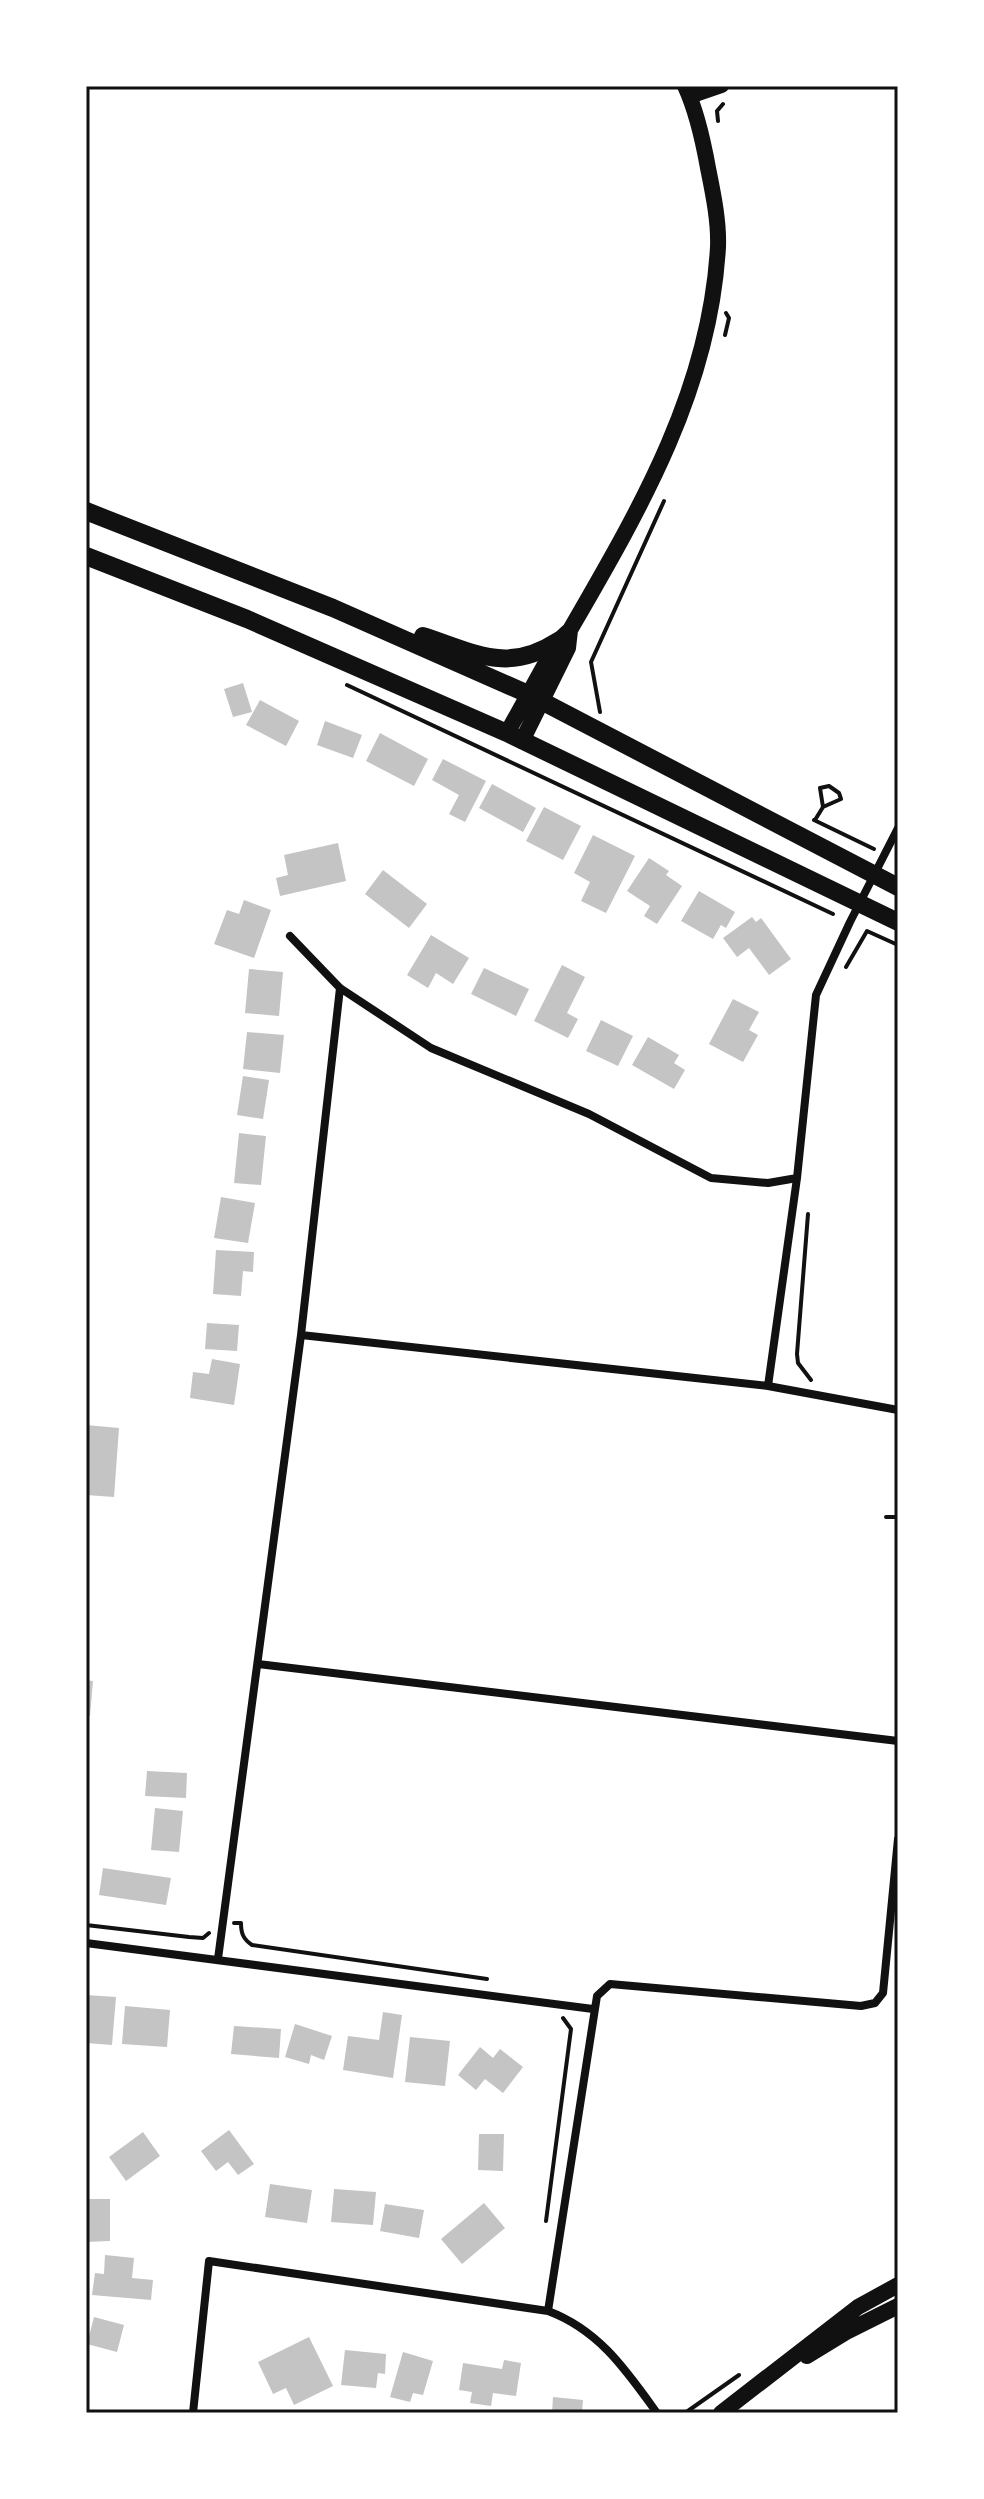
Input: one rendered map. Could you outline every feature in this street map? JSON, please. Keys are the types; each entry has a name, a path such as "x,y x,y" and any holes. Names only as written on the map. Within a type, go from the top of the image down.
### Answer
{"main road":[{"path":"333,608 496,660 520,659 540,653 564,636 630,526 666,453 684,411 710,308 718,245 714,195 703,141 687,92"},
{"path":"86,511 333,608 534,698 898,887"},
{"path":"86,556 247,619 514,737 898,922"},
{"path":"514,737 534,698 568,648 564,636"},
{"path":"721,2413 858,2307 898,2285"},
{"path":"745,2395 848,2331 898,2306"}],"street":[{"path":"687,92 725,92"},
{"path":"768,1386 797,1178 816,995 898,828"},
{"path":"290,936 340,988 431,1048 589,1114 711,1178 768,1183 797,1178"},
{"path":"218,1959 301,1335 340,988"},
{"path":"301,1335 768,1386 898,1410"},
{"path":"258,1664 898,1741"},
{"path":"548,2311 597,1996 610,1984 861,2006 875,2003 883,1993 898,1839"},
{"path":"86,1943 593,2009"},
{"path":"193,2413 209,2261 548,2311 580,2325 600,2341 617,2358 657,2413"}],"path":[{"path":"718,126 717,111 725,92"},
{"path":"722,348 729,318 725,311"},
{"path":"608,720 600,713 591,662 664,499"},
{"path":"346,685 833,914"},
{"path":"815,820 823,807 841,799 839,793 829,786 820,788 823,807"},
{"path":"804,815 885,855"},
{"path":"845,970 867,931 898,945"},
{"path":"808,1211 798,1363 810,1379 831,1388 829,1397"},
{"path":"886,1517 898,1517"},
{"path":"86,1925 203,1938 213,1931 214,1922 241,1923 245,1940 252,1945 496,1981"},
{"path":"539,2002 539,2007 563,2017 571,2029 545,2230"}],"building":[{"path":"243,683 252,712 233,717 224,689"},
{"path":"260,700 299,721 286,746 246,725"},
{"path":"325,721 362,735 353,758 317,745"},
{"path":"380,733 428,759 414,786 366,761"},
{"path":"443,759 486,781 465,822 449,814 459,795 432,780"},
{"path":"492,784 536,808 523,832 479,808"},
{"path":"544,807 581,826 563,860 526,841"},
{"path":"593,835 635,856 606,913 581,901 590,882 574,873"},
{"path":"338,843 346,881 280,896 276,878 288,875 284,855"},
{"path":"649,858 669,871 666,875 682,886 657,924 644,916 650,906 627,891"},
{"path":"383,870 427,904 409,928 365,894"},
{"path":"699,891 735,912 726,928 721,925 713,939 681,921"},
{"path":"244,900 271,910 254,958 214,944 227,910 239,914"},
{"path":"752,917 756,922 761,918 791,959 769,975 749,948 737,957 723,938"},
{"path":"431,935 469,958 453,984 436,973 428,988 407,975"},
{"path":"562,965 585,977 567,1013 578,1019 568,1038 534,1021"},
{"path":"484,968 529,989 516,1016 471,994"},
{"path":"249,969 283,972 279,1016 245,1013"},
{"path":"733,999 759,1012 749,1030 758,1035 743,1062 709,1044"},
{"path":"601,1020 633,1036 618,1066 586,1051"},
{"path":"247,1032 284,1035 280,1073 243,1069"},
{"path":"648,1037 679,1055 674,1063 685,1070 674,1089 632,1065"},
{"path":"243,1076 269,1080 263,1119 237,1115"},
{"path":"239,1133 266,1136 261,1185 234,1183"},
{"path":"221,1197 255,1203 248,1243 214,1238"},
{"path":"216,1250 254,1252 253,1272 243,1271 241,1296 213,1294"},
{"path":"207,1323 239,1325 237,1351 205,1349"},
{"path":"212,1359 240,1364 234,1405 190,1398 193,1372 209,1374"},
{"path":"86,1425 119,1428 114,1497 86,1495"},
{"path":"86,1680 93,1681 90,1716 86,1715"},
{"path":"147,1771 187,1773 186,1798 145,1796"},
{"path":"155,1808 183,1811 179,1852 151,1850"},
{"path":"103,1868 171,1878 166,1905 99,1895"},
{"path":"86,1995 116,1997 112,2045 86,2043"},
{"path":"125,2006 170,2010 167,2047 122,2044"},
{"path":"383,2012 402,2015 393,2078 343,2070 348,2036 379,2040"},
{"path":"295,2024 332,2036 324,2060 311,2055 309,2064 285,2057"},
{"path":"234,2026 281,2029 279,2058 231,2054"},
{"path":"410,2037 450,2041 445,2086 405,2082"},
{"path":"480,2047 493,2058 500,2049 523,2067 503,2093 485,2079 476,2090 458,2075"},
{"path":"229,2130 254,2164 238,2175 228,2162 216,2171 201,2151"},
{"path":"143,2132 160,2156 126,2181 109,2157"},
{"path":"479,2134 504,2134 503,2171 478,2170"},
{"path":"270,2184 312,2190 307,2223 265,2217"},
{"path":"334,2189 376,2192 373,2225 331,2222"},
{"path":"86,2199 110,2199 110,2241 86,2242"},
{"path":"484,2203 505,2228 462,2264 441,2239"},
{"path":"385,2204 424,2210 419,2238 380,2231"},
{"path":"105,2255 134,2258 132,2278 153,2280 151,2300 92,2295 95,2273 104,2274"},
{"path":"94,2317 124,2325 117,2352 87,2344"},
{"path":"309,2337 333,2386 294,2405 286,2388 273,2394 258,2362"},
{"path":"345,2350 386,2354 385,2374 378,2373 376,2388 341,2385"},
{"path":"403,2352 433,2361 423,2395 413,2393 410,2402 390,2397"},
{"path":"504,2360 521,2363 516,2396 493,2393 491,2406 470,2403 472,2392 459,2390 463,2363 502,2369"},
{"path":"553,2397 583,2400 582,2413 552,2413"}]}
